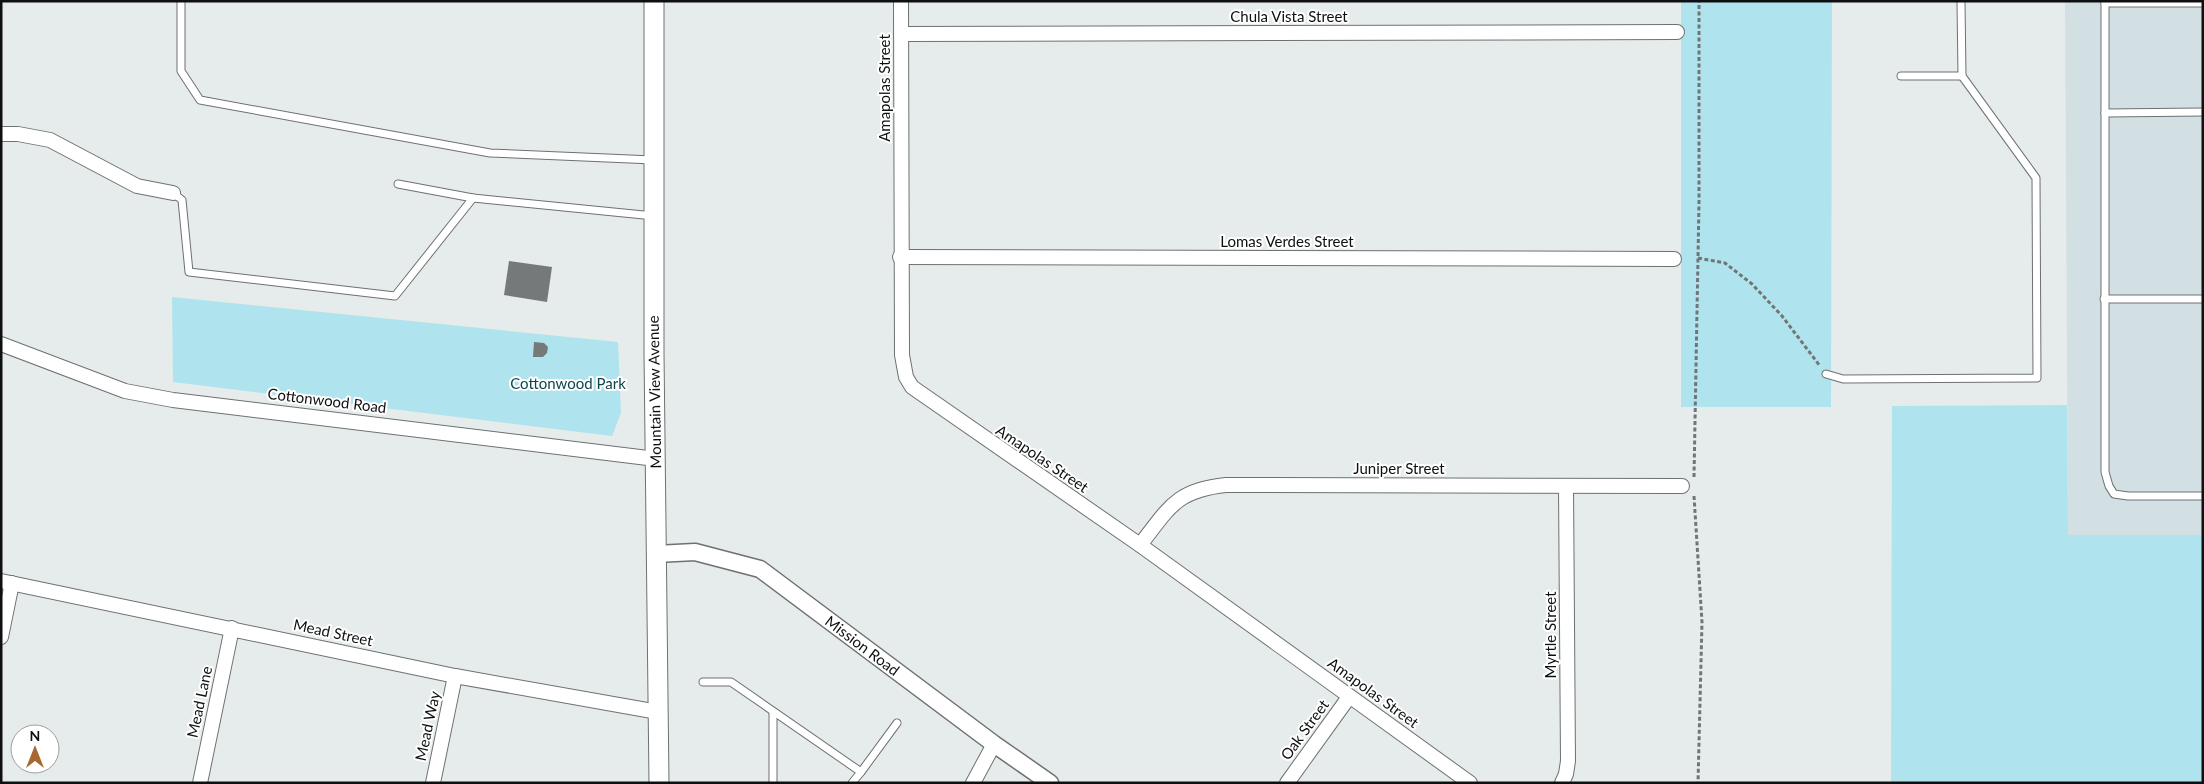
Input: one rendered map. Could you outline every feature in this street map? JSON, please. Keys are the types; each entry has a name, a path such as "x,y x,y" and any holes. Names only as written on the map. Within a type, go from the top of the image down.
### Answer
{"main road":[{"name":"Mountain View Avenue","path":"654,1 656,554 659,783"}],"street":[{"name":"Amapolas Street","path":"901,1 900,257 902,361 906,377 912,387 1140,545 1470,783"},
{"name":"Chula Vista Street","path":"902,34 1677,32"},
{"path":"1,134 18,134 50,140 137,186 173,193"},
{"name":"Lomas Verdes Street","path":"900,257 1674,259"},
{"name":"Cottonwood Road","path":"1,344 125,391 172,400 656,459"},
{"name":"Juniper Street","path":"1140,545 1176,501 1192,492 1208,487 1226,485 1566,486 1690,489"},
{"name":"Myrtle Street","path":"1562,783 1568,761 1566,486"},
{"name":"Mission Road","path":"656,554 695,552 760,569 994,744 1050,783"},
{"path":"1,637 7,582"},
{"name":"Mead Street","path":"7,582 455,676 658,712"},
{"name":"Mead Lane","path":"200,783 232,628"},
{"name":"Mead Way","path":"433,783 455,676"},
{"name":"Oak Street","path":"1287,783 1349,697"},
{"path":"973,783 994,744"}],"lane":[{"path":"181,1 181,71 200,100 490,153 654,160"},
{"path":"1826,374 1843,379 2037,378 2036,178 1962,76 1961,1"},
{"path":"2203,3 2105,2 2104,299 2104,462 2109,486 2114,494 2128,496 2203,496"},
{"path":"1901,76 1962,76"},
{"path":"2105,113 2203,112"},
{"path":"398,184 473,198 654,216"},
{"path":"173,193 182,200 189,272 395,296 473,198"},
{"path":"2104,299 2203,299"},
{"path":"703,682 730,682 861,772"},
{"path":"773,712 773,783"},
{"path":"852,783 897,723"}],"path":[{"path":"1698,783 1702,622 1690,489 1698,258 1699,1"},
{"path":"1698,258 1725,263 1752,284 1782,316 1826,374"}],"shaded area":[{"path":"2065,1 2203,1 2203,535 2068,535"}],"green space":[{"path":"1681,1 1832,1 1831,407 1681,407"},
{"name":"Cottonwood Park","path":"172,297 618,342 621,413 612,436 173,382"},
{"path":"2067,405 2068,535 2203,535 2203,783 1891,783 1892,406"}],"building":[{"path":"509,261 552,267 547,302 504,295"},
{"path":"534,342 544,343 548,347 547,353 543,357 533,357"}]}
